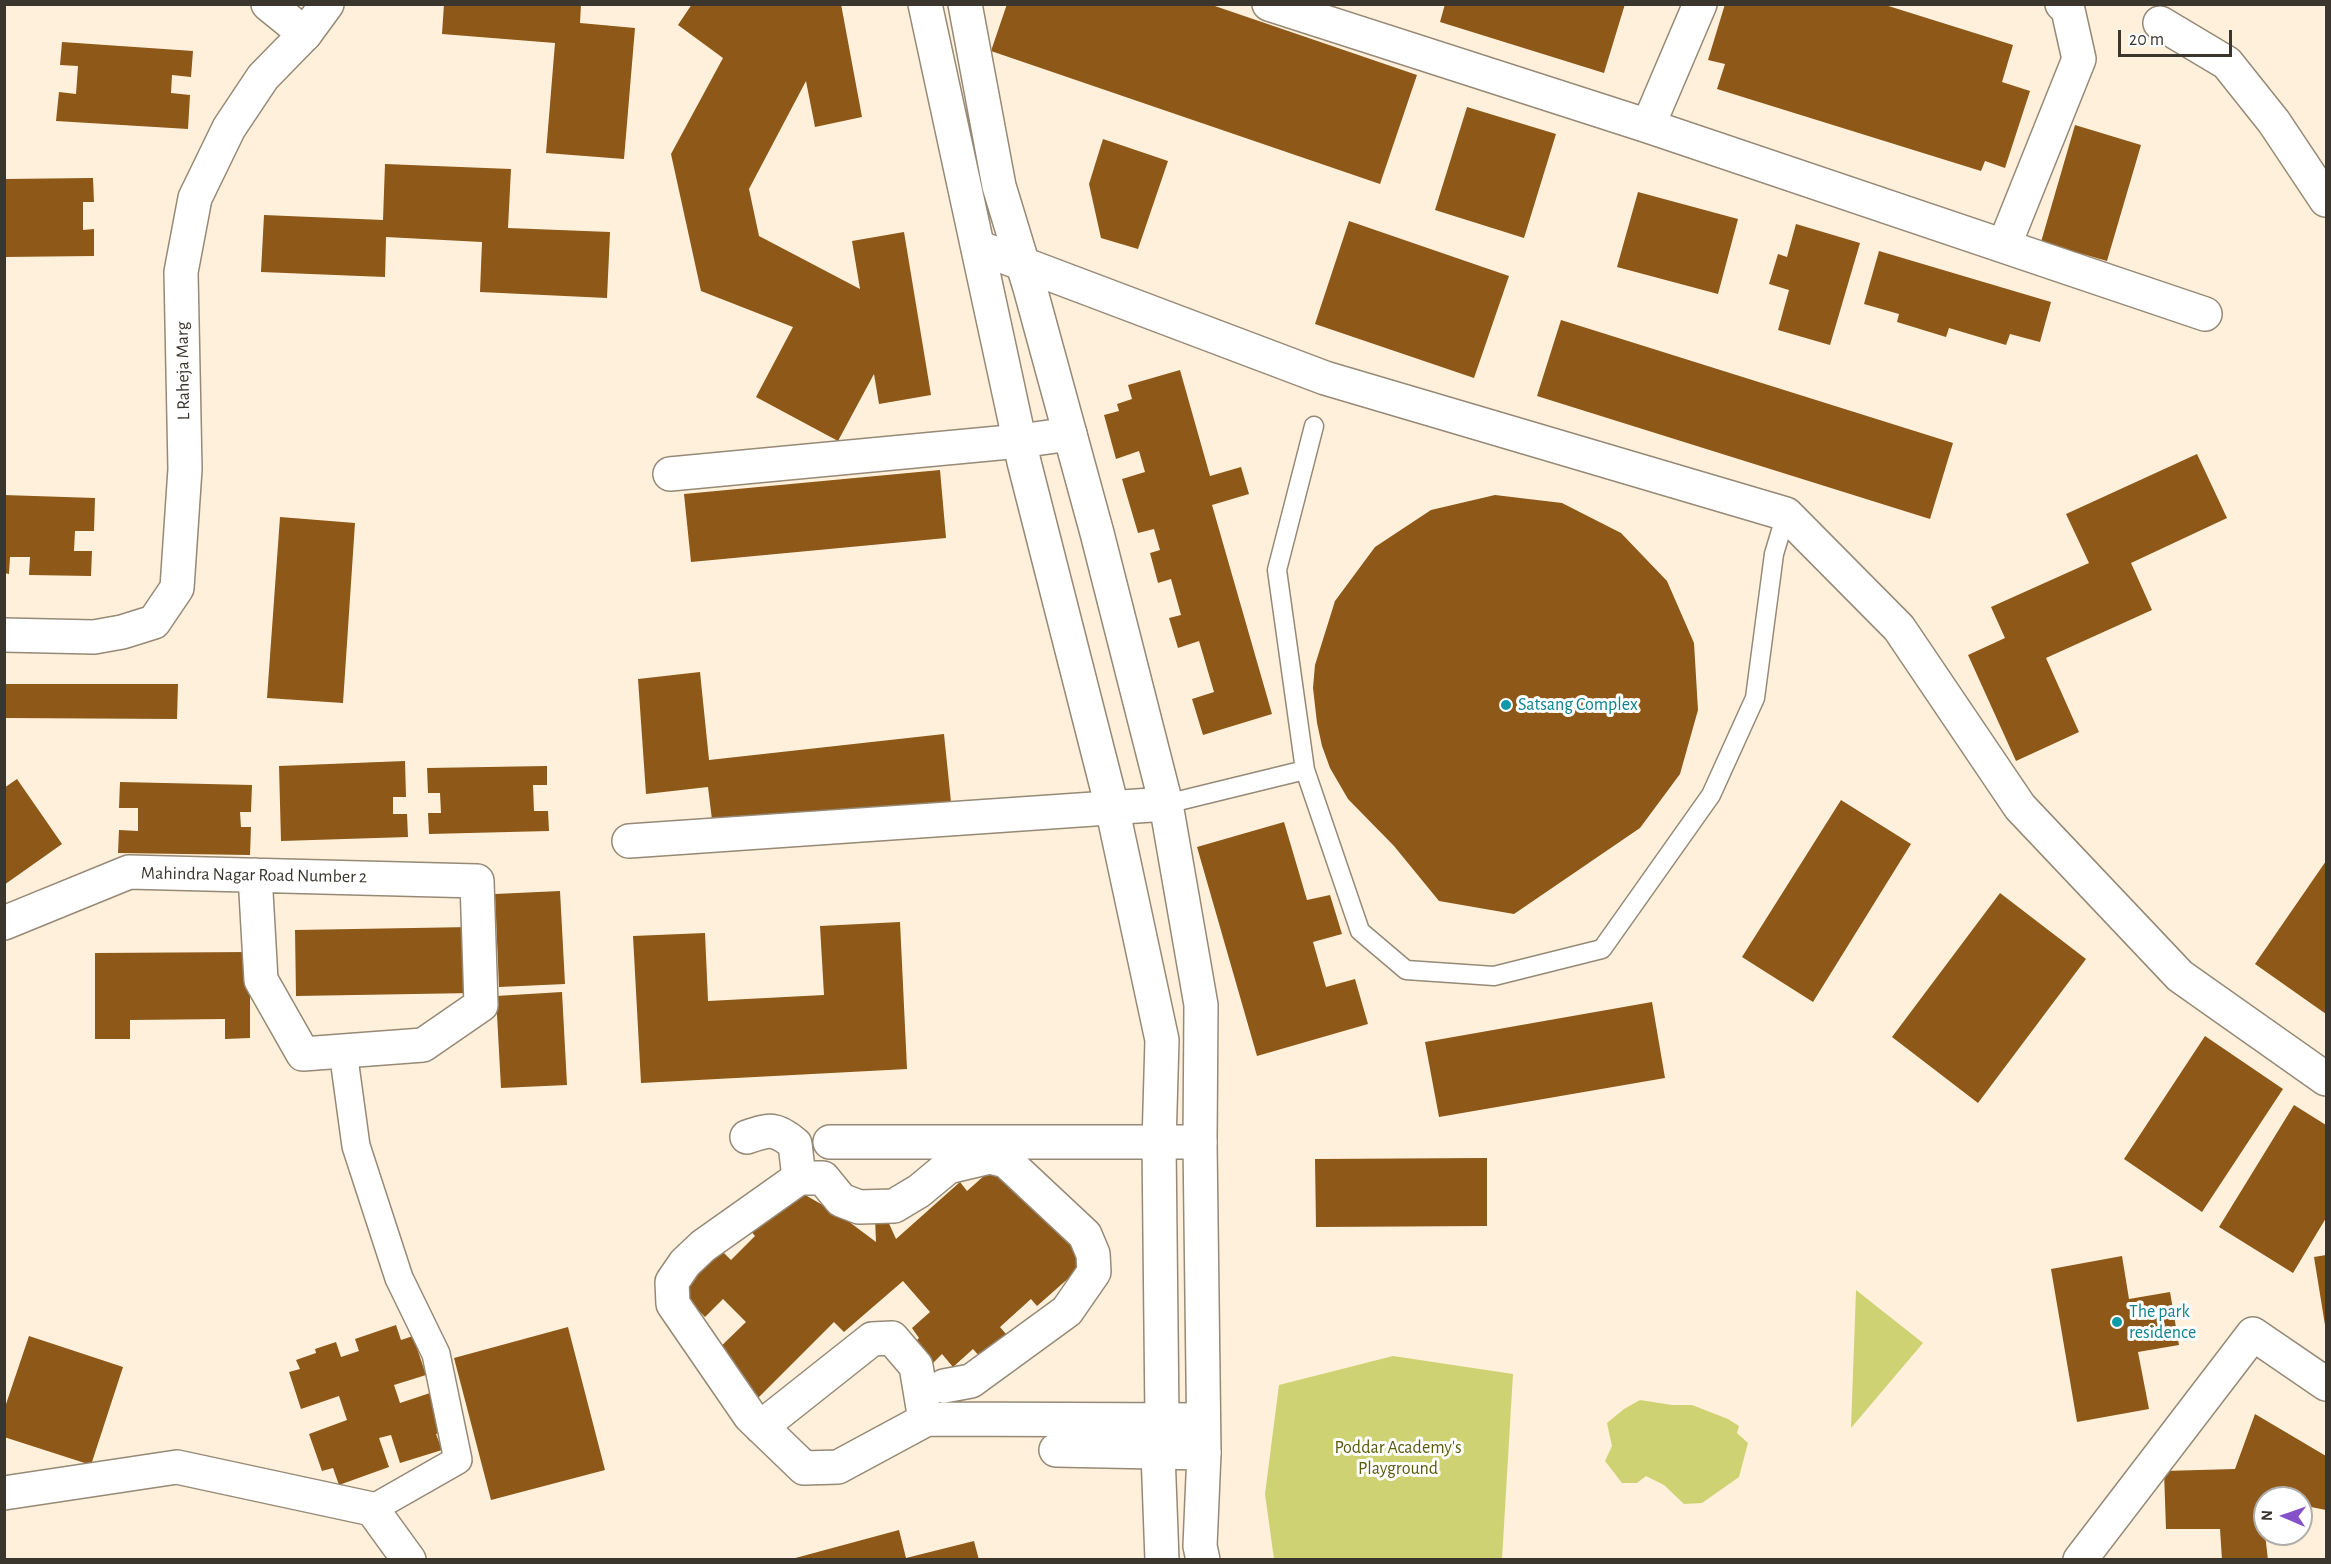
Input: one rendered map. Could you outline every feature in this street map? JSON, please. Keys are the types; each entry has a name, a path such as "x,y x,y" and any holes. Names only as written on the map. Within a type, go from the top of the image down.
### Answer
{"street":[{"path":"268,4 305,34"},
{"name":"L Raheja Marg","path":"4,635 94,637 122,632 154,622 177,588 185,469 181,272 195,198 230,129 263,77 305,34 327,4"},
{"path":"925,4 1020,441 1112,807 1162,1040 1159,1143 1161,1419 1158,1453 1162,1560"},
{"path":"965,4 999,186 1070,434 1166,804 1201,1005 1203,1453 1200,1546 1203,1560"},
{"path":"1269,4 1648,126 2205,314"},
{"path":"1648,126 1700,4"},
{"path":"2004,246 2079,59 2068,10 2062,4"},
{"path":"2160,23 2227,63 2274,122 2326,200"},
{"path":"978,247 1325,378 1786,514 1899,627 2020,807 2180,976 2326,1079"},
{"path":"670,474 1020,441 1070,434"},
{"path":"629,841 1166,804"},
{"name":"Mahindra Nagar Road Number 2","path":"4,923 129,872 477,880 481,1005 423,1045 343,1051"},
{"path":"4,1493 177,1467 372,1509 458,1460 436,1354 399,1278 356,1146 343,1051 303,1054 261,980 255,875"},
{"path":"747,1137 767,1130 784,1136 795,1144 799,1178"},
{"path":"830,1142 1200,1142"},
{"path":"944,1386 971,1381 1067,1311 1094,1272 1093,1254 1085,1235 1006,1161 990,1157 948,1167 919,1191 894,1206 859,1207 841,1200 823,1178 799,1178 703,1246 685,1263 672,1282 673,1304 750,1416 804,1468 838,1467 925,1420 1203,1420"},
{"path":"2080,1560 2253,1334 2326,1384"},
{"path":"761,1427 872,1339 882,1338 892,1338 916,1366 925,1420"},
{"path":"1056,1450 1203,1453"},
{"path":"372,1509 409,1560"}],"lane":[{"path":"1314,426 1277,570 1305,770 1360,931 1406,970 1494,976 1602,949 1711,795 1755,699 1774,554 1786,514"},
{"path":"1166,804 1305,770"}],"green space":[{"path":"1856,1290 1923,1343 1851,1428"},
{"name":"Poddar Academy's Playground","path":"1393,1356 1513,1374 1502,1559 1274,1559 1265,1494 1279,1385"},
{"path":"1640,1400 1672,1405 1692,1405 1728,1419 1739,1426 1737,1433 1748,1443 1739,1477 1702,1503 1684,1504 1664,1485 1646,1476 1637,1483 1622,1483 1605,1461 1612,1446 1607,1423"}],"building":[{"path":"444,4 581,4 580,23 635,28 624,159 546,153 555,43 442,34"},
{"path":"692,4 841,4 862,117 815,127 806,81 749,189 759,236 860,289 852,241 904,232 931,395 879,404 874,374 838,441 756,397 793,327 701,291 671,154 723,58 678,25"},
{"path":"1007,4 1209,4 1417,75 1380,184 991,51"},
{"path":"1445,4 1625,4 1604,73 1440,22"},
{"path":"1725,4 1882,4 2013,45 2002,82 2030,91 2005,168 1985,161 1981,171 1717,89 1725,64 1708,60"},
{"path":"62,42 193,51 191,77 172,75 171,93 190,95 188,129 56,121 59,92 76,94 78,66 60,65"},
{"path":"1467,107 1556,134 1524,238 1435,210"},
{"path":"2075,125 2141,145 2107,261 2041,242"},
{"path":"1103,139 1168,161 1138,249 1101,238 1089,184"},
{"path":"385,164 511,169 508,228 610,232 607,298 480,292 482,242 386,237 385,277 261,272 264,215 383,220"},
{"path":"93,178 94,202 83,202 83,230 94,229 94,256 4,257 4,179"},
{"path":"1638,192 1738,219 1718,294 1617,267"},
{"path":"1349,221 1509,276 1474,378 1315,324"},
{"path":"1796,224 1860,243 1830,345 1778,330 1789,290 1769,284 1778,254 1787,257"},
{"path":"1879,251 2051,302 2040,342 2010,334 2006,345 1949,328 1946,337 1897,322 1899,314 1864,304"},
{"path":"1561,320 1953,443 1930,519 1537,396"},
{"path":"1180,370 1210,476 1241,467 1249,494 1212,505 1272,714 1203,735 1192,699 1214,692 1199,641 1178,648 1169,618 1181,615 1171,579 1158,583 1150,553 1160,550 1154,529 1138,533 1122,479 1145,472 1139,451 1116,459 1104,415 1119,411 1117,404 1132,399 1128,385"},
{"path":"2197,454 2227,518 2131,563 2152,610 2046,658 2079,732 2016,761 1968,655 2005,638 1991,607 2089,563 2066,514"},
{"path":"940,470 946,538 691,562 684,494"},
{"path":"4,495 95,498 94,531 75,531 74,551 92,551 91,576 29,575 30,557 10,557 9,574 4,573"},
{"name":"Satsang Complex","path":"1495,495 1562,503 1621,533 1667,581 1694,643 1698,710 1680,774 1640,828 1514,914 1439,901 1394,846 1348,799 1330,768 1322,746 1313,688 1315,665 1335,601 1375,547 1431,510"},
{"path":"280,517 355,523 343,703 267,698"},
{"path":"700,672 709,760 944,734 951,802 713,828 708,787 646,794 638,679"},
{"path":"4,684 178,684 177,719 4,718"},
{"path":"405,761 406,797 393,797 393,814 407,814 408,837 281,841 279,766"},
{"path":"547,766 547,785 533,785 534,811 548,811 549,831 429,834 428,813 441,813 440,793 428,793 427,768"},
{"path":"17,779 62,844 4,885 4,788"},
{"path":"120,782 252,785 251,812 240,812 241,827 251,827 250,855 118,853 119,830 138,831 138,808 119,808"},
{"path":"1841,800 1911,844 1813,1002 1742,957"},
{"path":"1284,822 1307,900 1330,895 1342,934 1313,942 1326,987 1355,979 1368,1024 1257,1056 1197,847"},
{"path":"2326,861 2326,1014 2255,964"},
{"path":"560,891 565,984 499,987 495,894"},
{"path":"2000,893 2086,959 1978,1103 1892,1037"},
{"path":"900,922 907,1069 641,1083 633,936 705,933 708,1001 824,995 820,926"},
{"path":"472,927 473,993 296,996 295,930"},
{"path":"250,952 250,1038 225,1039 225,1019 130,1020 130,1039 95,1039 95,953"},
{"path":"562,992 567,1085 501,1088 496,996"},
{"path":"1652,1002 1665,1078 1439,1117 1425,1042"},
{"path":"2205,1036 2283,1089 2202,1212 2124,1159"},
{"path":"2294,1105 2326,1125 2326,1218 2293,1273 2219,1227"},
{"path":"1487,1158 1487,1226 1316,1227 1315,1159"},
{"path":"994,1167 1015,1192 1022,1185 1088,1261 1037,1306 1031,1299 1000,1327 1006,1334 980,1357 973,1349 953,1367 942,1354 933,1363 914,1343 919,1338 912,1328 930,1312 903,1281 844,1332 834,1322 758,1398 713,1354 746,1322 723,1299 705,1317 678,1290 721,1250 731,1260 755,1236 749,1229 800,1192 840,1215 876,1242 875,1218 887,1219 896,1239 960,1182 967,1191"},
{"path":"2326,1255 2326,1325 2325,1325 2314,1257"},
{"name":"The park residence","path":"2122,1256 2129,1299 2170,1292 2179,1345 2138,1352 2149,1409 2077,1422 2051,1269"},
{"path":"396,1325 401,1340 413,1336 426,1375 394,1385 400,1403 433,1392 447,1431 436,1434 442,1450 400,1463 391,1435 379,1438 389,1467 339,1485 333,1468 322,1471 309,1434 347,1420 339,1396 301,1409 289,1372 300,1369 296,1360 316,1353 315,1349 336,1342 341,1357 359,1351 355,1339"},
{"path":"568,1327 605,1470 491,1500 454,1358"},
{"path":"29,1336 123,1367 91,1465 4,1437 4,1410"},
{"path":"2255,1414 2326,1456 2326,1510 2313,1507 2313,1486 2253,1486 2253,1546 2266,1546 2268,1560 2222,1560 2220,1529 2166,1529 2164,1471 2235,1469"},
{"path":"899,1530 906,1558 974,1541 979,1560 788,1560"}],"place":[{"name":"Satsang Complex","path":"1506,705"},
{"name":"The park residence","path":"2117,1322"}]}
